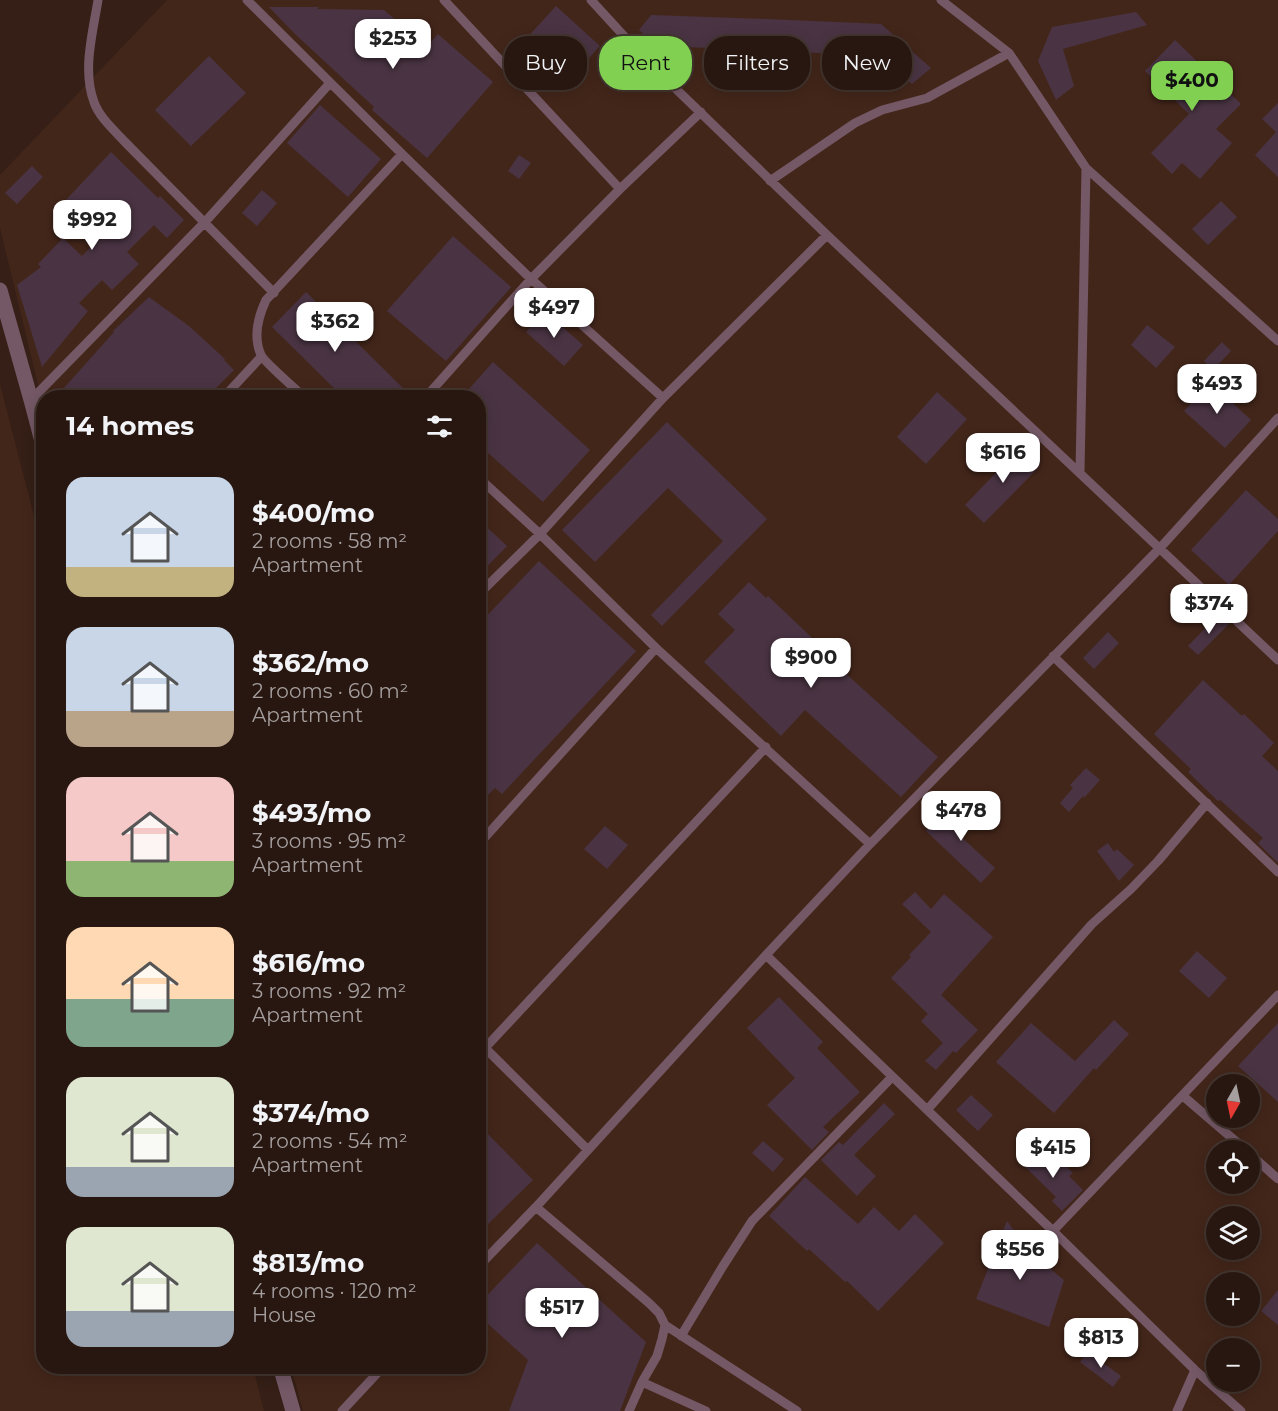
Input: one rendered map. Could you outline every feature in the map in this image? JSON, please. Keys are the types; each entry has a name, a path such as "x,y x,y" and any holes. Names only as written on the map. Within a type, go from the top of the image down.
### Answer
{"street":[{"path":"0,290 36,419"},
{"path":"282,1374 293,1411"}],"lane":[{"path":"98,0 88,78 94,103 103,118 274,293"},
{"path":"247,0 531,279 663,398"},
{"path":"444,0 620,189"},
{"path":"591,0 645,59 826,235 1278,660"},
{"path":"941,0 1009,53 1086,168 1278,341"},
{"path":"770,181 855,123 882,110 927,98 1009,53"},
{"path":"41,390 205,222 330,83"},
{"path":"432,390 531,279 620,189 701,112"},
{"path":"296,390 261,357 257,337 258,320 266,300 402,154"},
{"path":"1080,472 1086,168"},
{"path":"486,587 540,534 663,398 826,235"},
{"path":"230,390 261,357"},
{"path":"31,400 36,395"},
{"path":"486,1258 536,1207 870,844 1160,548 1278,418"},
{"path":"486,484 656,648 870,844"},
{"path":"486,836 656,648"},
{"path":"1053,656 1278,872"},
{"path":"486,1040 766,747"},
{"path":"927,1110 1092,924 1158,861 1207,802"},
{"path":"766,955 1195,1370 1241,1411"},
{"path":"1053,1231 1278,995"},
{"path":"486,1048 588,1150"},
{"path":"681,1336 752,1221 892,1077"},
{"path":"1183,1096 1234,1140"},
{"path":"1260,1163 1278,1179"},
{"path":"536,1207 659,1313 664,1326 657,1356 629,1411"},
{"path":"664,1326 797,1411"},
{"path":"1178,1411 1195,1370"},
{"path":"342,1411 377,1374"},
{"path":"642,1382 706,1411"}],"shaded area":[{"path":"167,0 1278,0 1278,1411 303,1411 293,1374 486,1374 486,390 39,390 0,228 0,175"},
{"path":"0,384 36,524 36,1374 255,1374 264,1411 0,1411"}],"building":[{"path":"556,6 599,47 587,60 587,36 529,36"},
{"path":"269,7 384,10 427,46 438,34 493,82 427,158 372,110 374,107"},
{"path":"1136,12 1147,25 1063,49 1074,86 1056,100 1038,61 1052,27"},
{"path":"651,15 881,24 895,36 822,36 822,53 810,53 810,36 704,36 704,48 692,47 692,36 646,36 639,30"},
{"path":"1175,40 1241,104 1216,129 1232,143 1200,179 1182,163 1172,174 1151,153 1189,114 1145,71"},
{"path":"912,51 931,68 912,84"},
{"path":"209,56 246,93 191,146 155,110"},
{"path":"1278,103 1278,177 1255,155 1276,132 1262,119"},
{"path":"320,105 381,159 348,197 287,143"},
{"path":"111,152 184,220 167,238 154,225 127,252 139,264 112,290 102,280 79,303 88,311 42,367 17,285 41,267 38,264 63,238 82,256 100,237 64,202"},
{"path":"519,155 531,163 519,179 508,171"},
{"path":"32,166 43,177 17,204 5,193"},
{"path":"262,190 277,203 257,226 242,213"},
{"path":"1221,201 1237,217 1208,245 1192,229"},
{"path":"453,236 511,287 446,361 387,311"},
{"path":"306,292 405,390 336,390 272,327"},
{"path":"149,297 189,326 234,370 214,390 199,388 197,390 62,390 113,331"},
{"path":"544,311 583,345 564,366 526,332"},
{"path":"1147,325 1175,347 1156,368 1131,345"},
{"path":"1222,342 1231,351 1213,370 1204,361"},
{"path":"493,362 590,450 543,502 486,451 486,390 468,390"},
{"path":"1210,382 1251,420 1225,448 1184,411"},
{"path":"937,392 967,419 926,464 897,437"},
{"path":"667,422 767,519 662,626 651,615 723,541 668,488 595,562 562,530"},
{"path":"1017,443 1040,466 984,523 965,505 1010,458 1007,454"},
{"path":"1246,490 1278,519 1278,531 1229,585 1191,550"},
{"path":"486,526 507,546 486,568"},
{"path":"539,561 636,651 502,794 495,788 486,797 486,617"},
{"path":"749,582 766,598 768,596 845,669 843,671 938,757 901,797 805,710 781,736 704,662 735,630 718,614"},
{"path":"1219,614 1229,624 1198,655 1188,646"},
{"path":"1108,632 1119,643 1094,669 1083,658"},
{"path":"1203,680 1274,743 1262,756 1278,771 1278,863 1258,843 1263,838 1220,800 1218,801 1188,772 1191,769 1154,734"},
{"path":"1086,768 1100,780 1069,812 1060,803 1073,788 1070,785"},
{"path":"970,800 981,811 957,833 995,868 981,883 926,831 940,816 947,823"},
{"path":"605,826 628,845 607,869 584,849"},
{"path":"1108,843 1114,852 1117,849 1134,865 1119,881 1097,851"},
{"path":"915,892 931,909 944,894 993,937 941,995 978,1030 956,1053 953,1051 936,1070 925,1061 943,1043 921,1021 928,1014 891,978 931,932 902,904"},
{"path":"1197,951 1227,978 1209,998 1179,971"},
{"path":"779,997 823,1042 817,1048 860,1092 823,1127 829,1132 812,1150 767,1105 795,1078 747,1028"},
{"path":"1114,1020 1129,1034 1096,1070 1094,1068 1054,1113 996,1062 1031,1023 1075,1061"},
{"path":"1278,1023 1278,1102 1260,1086 1260,1074 1247,1074 1238,1066"},
{"path":"971,1095 993,1115 978,1131 956,1110"},
{"path":"884,1103 895,1114 854,1155 876,1176 857,1196 821,1160 839,1142 843,1145"},
{"path":"486,1132 533,1180 486,1226"},
{"path":"763,1141 784,1159 773,1172 752,1153"},
{"path":"1033,1149 1048,1167 1057,1158 1073,1173 1069,1176 1083,1190 1062,1211 1052,1201 1056,1197 1019,1161"},
{"path":"805,1177 858,1224 874,1207 899,1231 915,1214 944,1243 878,1311 847,1281 845,1282 809,1249 807,1251 769,1216"},
{"path":"1007,1221 1033,1255 1064,1280 1049,1327 976,1299"},
{"path":"537,1243 646,1342 620,1411 509,1411 528,1360 486,1322 486,1297"},
{"path":"1278,1290 1278,1325 1261,1311"},
{"path":"1088,1352 1121,1376 1113,1387 1080,1362"}]}
